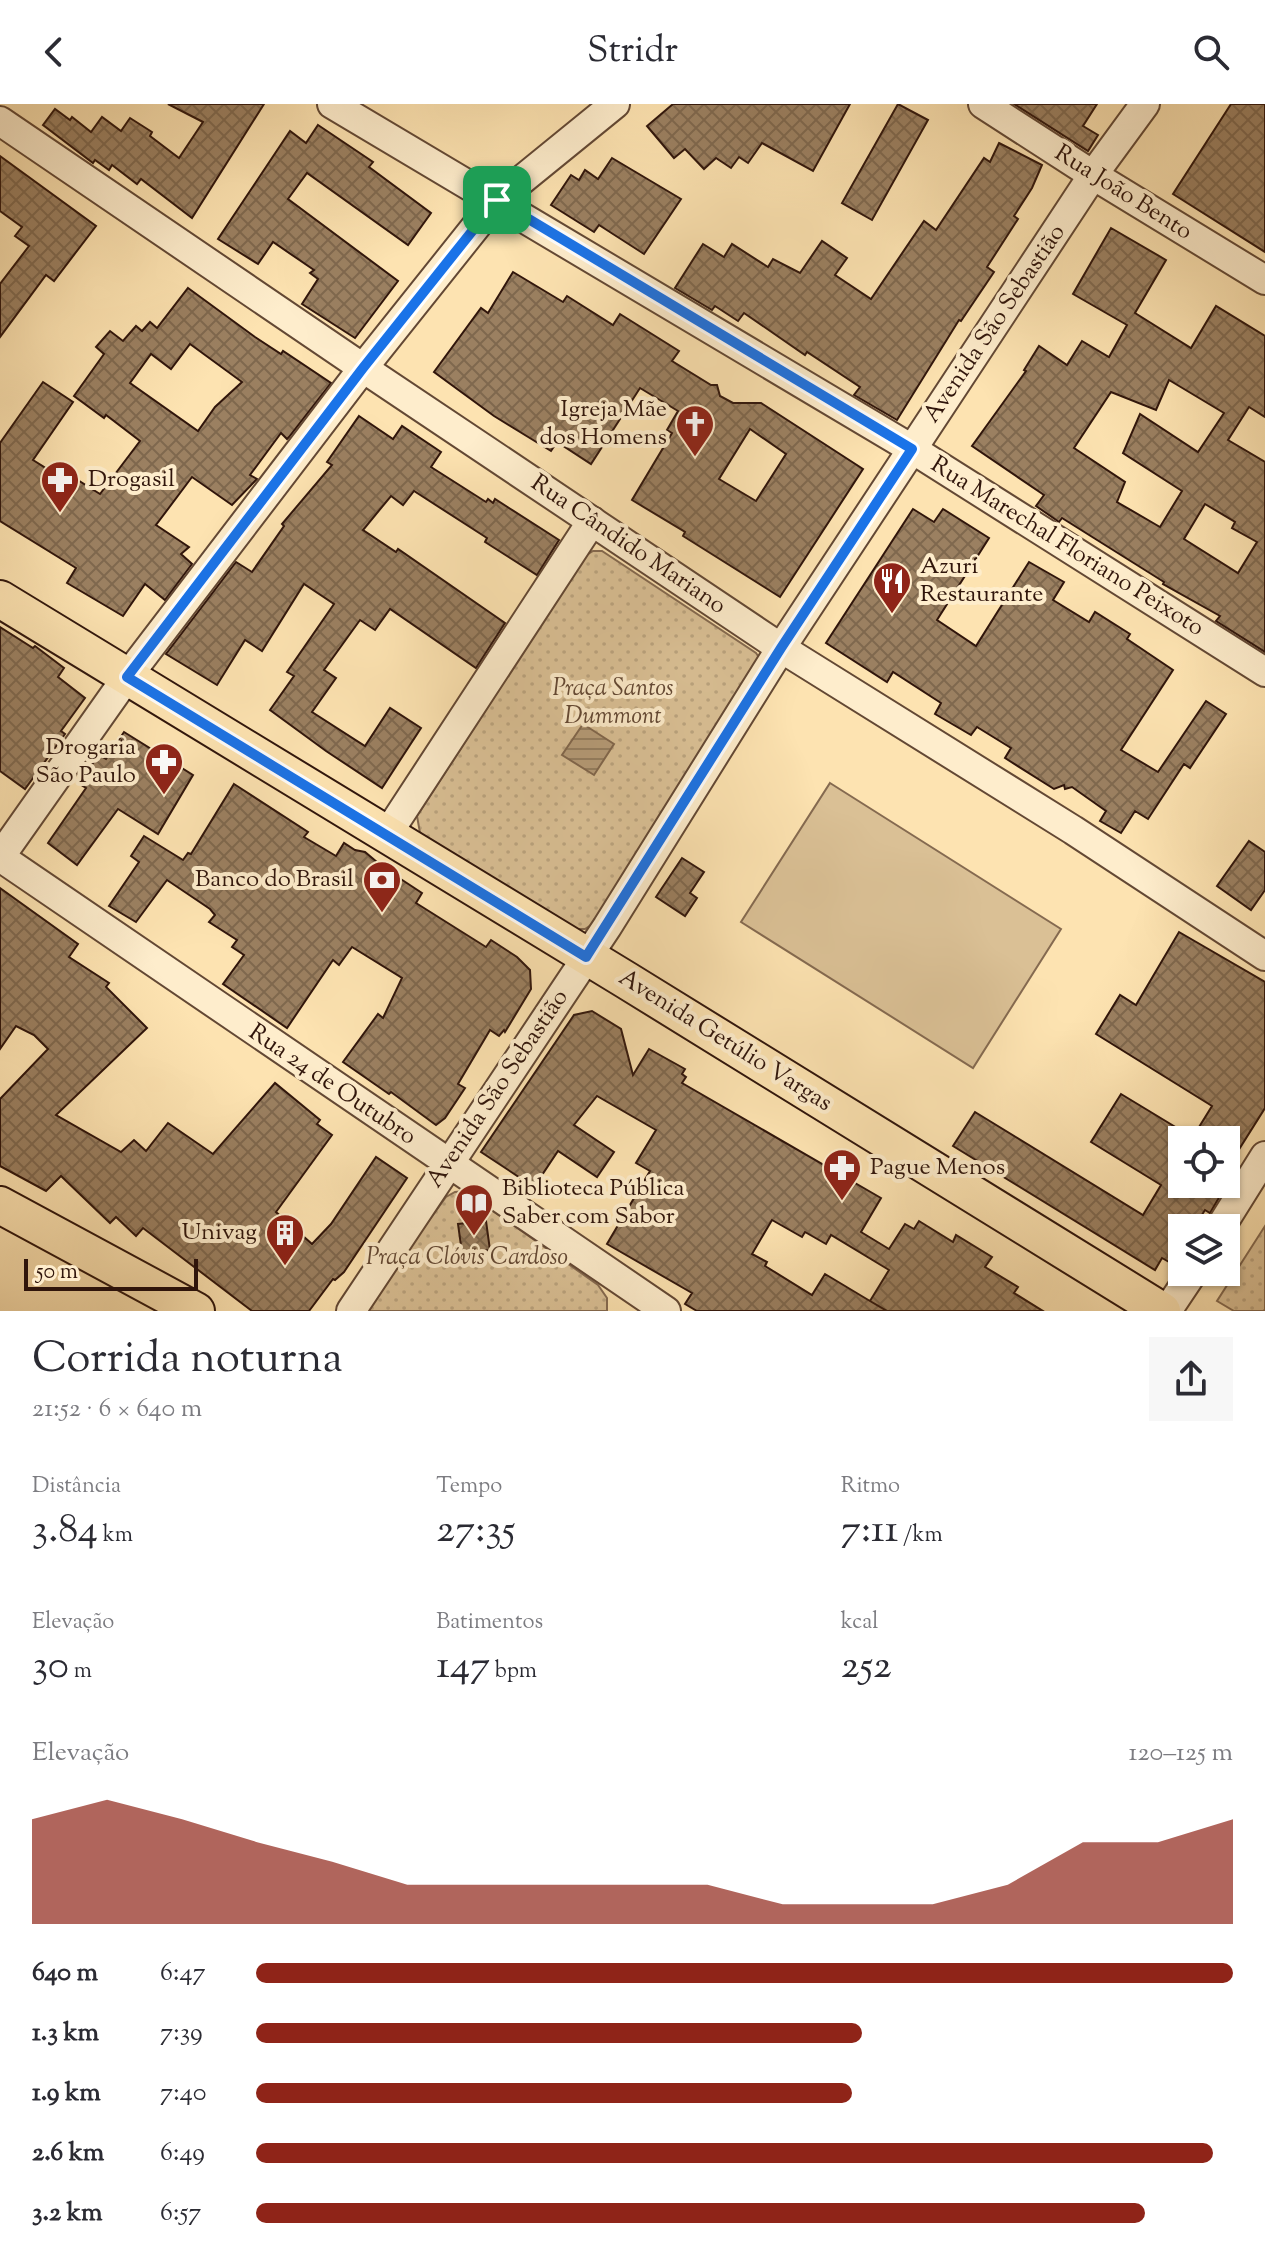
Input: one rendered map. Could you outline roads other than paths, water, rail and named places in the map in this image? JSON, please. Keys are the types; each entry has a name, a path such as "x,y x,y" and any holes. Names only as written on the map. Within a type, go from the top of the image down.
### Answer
{"main road":[{"name":"Avenida Getúlio Vargas","path":"0,599 1165,1311"},
{"path":"0,1205 196,1311"}],"street":[{"name":"Rua Marechal Floriano Peixoto","path":"332,104 912,449 1265,672"},
{"path":"0,857 127,677 363,368 497,200 615,104"},
{"name":"Rua João Bento","path":"983,104 1265,280"},
{"name":"Avenida São Sebastião","path":"351,1311 586,957 781,648 1093,175 1145,104"},
{"name":"Rua Cândido Mariano","path":"0,121 781,648 1073,830 1265,956"},
{"path":"386,836 592,521"},
{"name":"Rua 24 de Outubro","path":"0,857 448,1165 631,1303 666,1311"},
{"path":"1229,1214 1265,1156"},
{"path":"1165,1311 1183,1286"}],"place":[{"name":"Igreja Mãe dos Homens","path":"695,458"},
{"name":"Drogasil","path":"60,514"},
{"name":"Azuri Restaurante","path":"892,615"},
{"name":"Drogaria São Paulo","path":"164,796"},
{"name":"Banco do Brasil","path":"382,914"},
{"name":"Pague Menos","path":"842,1202"},
{"name":"Biblioteca Pública Saber com Sabor","path":"474,1237"},
{"name":"Univag","path":"285,1267"}],"park label":[{"name":"Praça Santos Dummont","path":"613,703"},
{"name":"Praça Clóvis Cardoso","path":"467,1258"}]}
